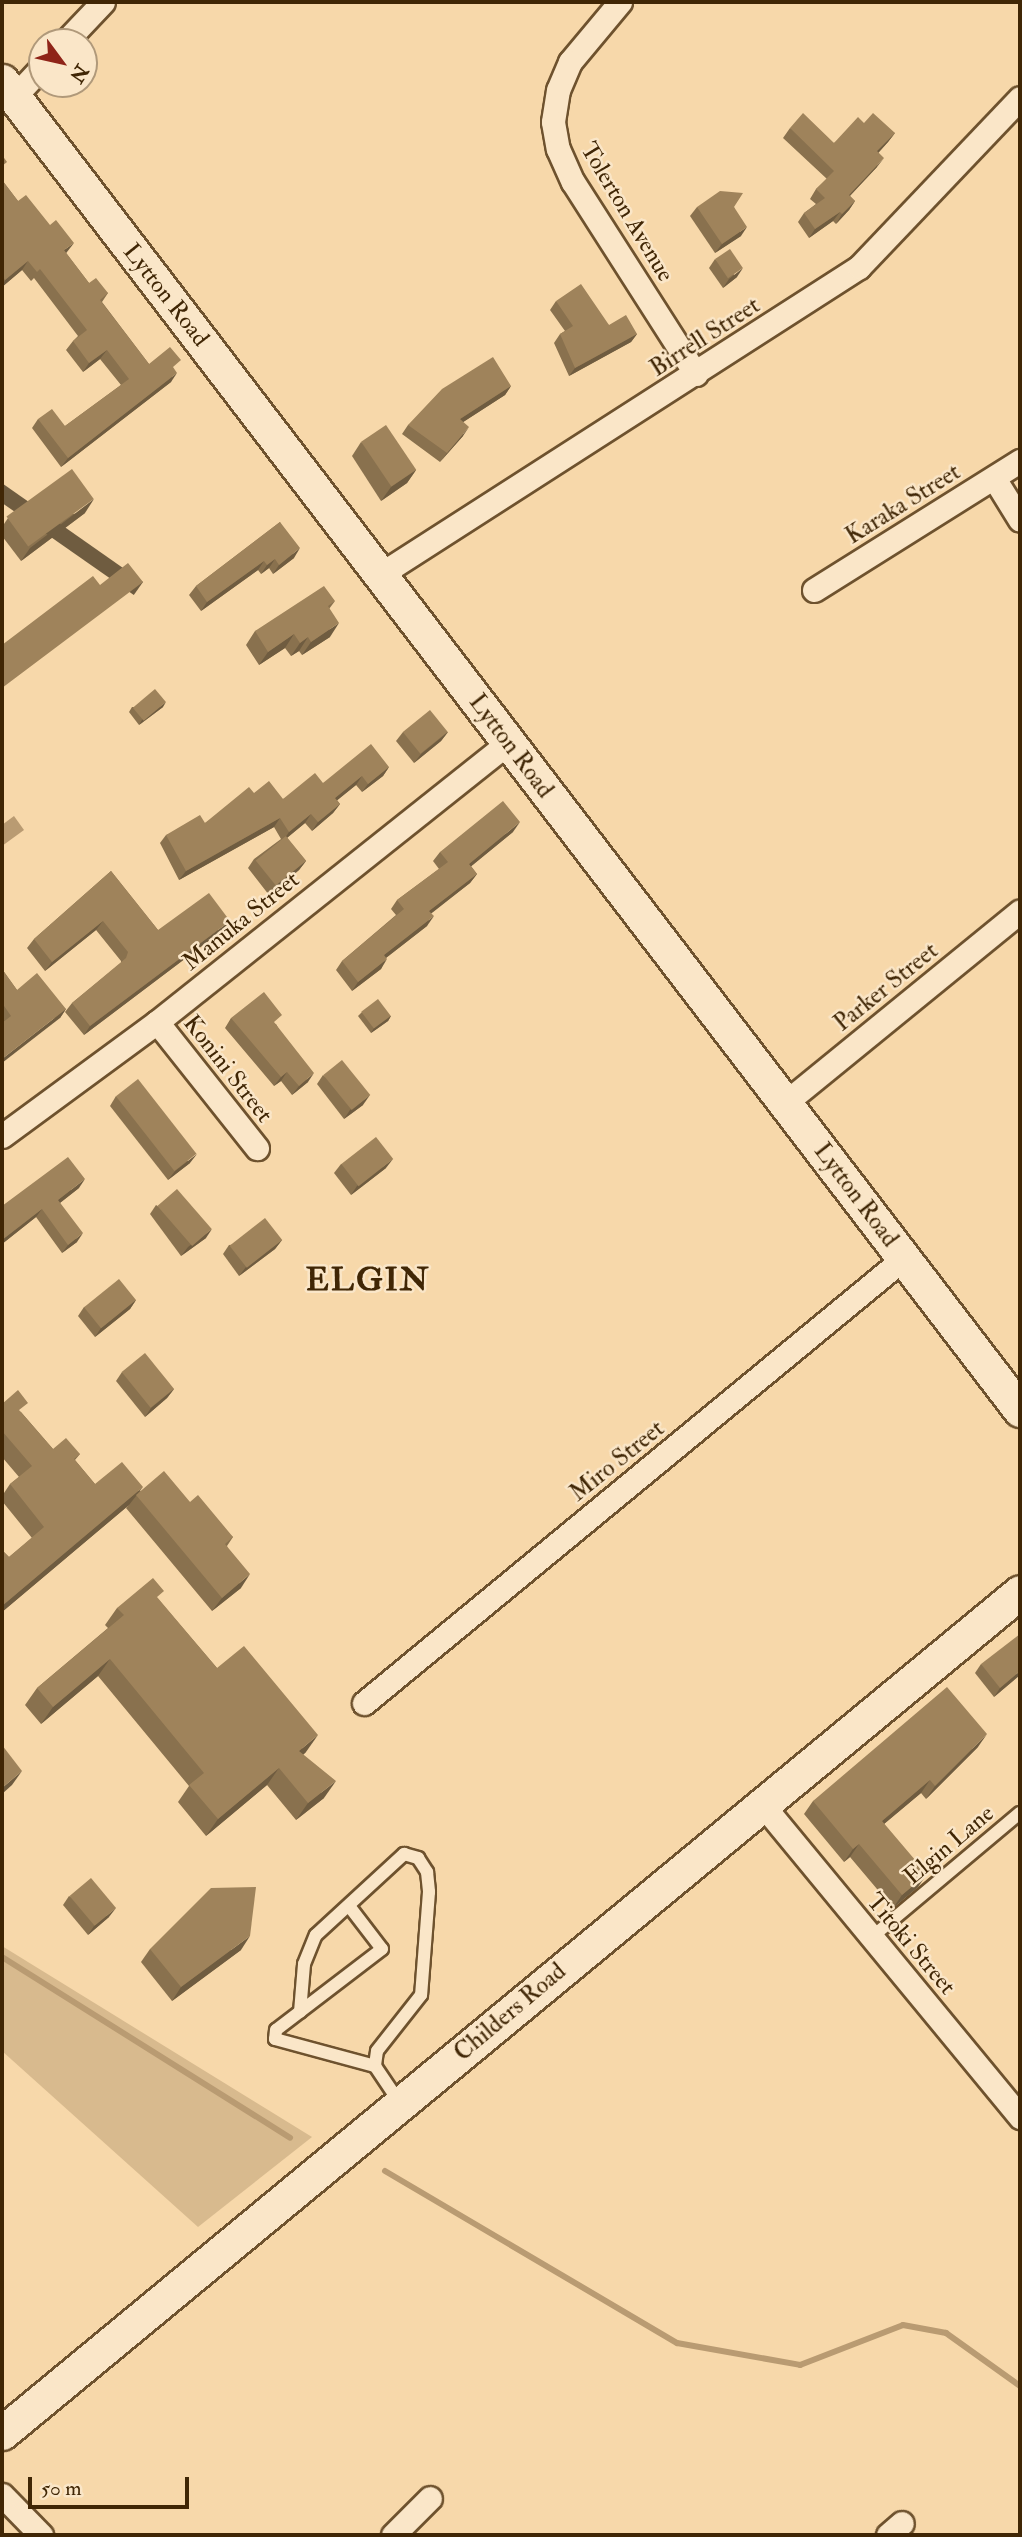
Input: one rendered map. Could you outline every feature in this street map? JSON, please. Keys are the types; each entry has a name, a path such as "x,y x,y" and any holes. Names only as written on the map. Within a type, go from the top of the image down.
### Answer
{"main road":[{"name":"Lytton Road","path":"8,89 1020,1410"},
{"name":"Childers Road","path":"2,2433 1020,1592"}],"street":[{"path":"78,28 103,2"},
{"name":"Tolerton Avenue","path":"620,2 592,32 566,71 553,122 558,149 573,182 696,374"},
{"path":"8,89 28,76"},
{"name":"Birrell Street","path":"381,574 859,267 1020,98"},
{"name":"Karaka Street","path":"814,590 1020,461"},
{"path":"994,478 1020,520"},
{"name":"Manuka Street","path":"2,1136 157,1021 509,743"},
{"name":"Parker Street","path":"785,1103 1020,911"},
{"name":"Konini Street","path":"157,1021 257,1148"},
{"name":"Miro Street","path":"364,1703 904,1258"},
{"name":"Titoki Street","path":"762,1804 1020,2116"},
{"path":"2,2495 41,2535"},
{"path":"393,2535 430,2498"}],"lane":[{"name":"Elgin Lane","path":"872,1937 1020,1813"},
{"path":"300,2012 304,1964 316,1935 404,1854 418,1858 427,1872 421,1996 377,2051 374,2066"},
{"path":"349,1906 382,1949 276,2030 275,2039 374,2066 400,2103"}],"shaded area":[{"path":"14,816 24,830 2,846 2,825"},
{"path":"2,1946 312,2137 198,2227 2,2051"}],"building":[{"path":"803,113 834,143 858,117 864,123 873,113 895,133 877,151 884,158 849,195 855,201 842,214 840,212 815,229 804,213 825,198 816,189 834,171 790,128"},
{"path":"2,180 18,201 26,195 50,225 56,220 74,243 64,250 89,283 96,278 108,293 100,300 149,364 170,347 181,360 173,367 177,373 68,458 38,419 52,409 65,426 129,379 107,350 89,363 73,341 87,330 40,269 37,272 28,261 5,280 2,276"},
{"path":"720,191 743,193 734,207 747,227 722,244 697,207"},
{"path":"730,249 743,268 728,278 715,259"},
{"path":"581,284 609,325 626,315 637,334 575,368 560,334 573,326 556,301"},
{"path":"493,357 511,386 460,419 469,427 447,453 408,425 442,389"},
{"path":"386,425 416,470 391,487 361,442"},
{"path":"72,469 94,499 28,547 6,517"},
{"path":"280,522 300,548 279,565 275,559 267,565 264,561 207,602 196,586"},
{"path":"128,563 143,582 2,688 2,645 93,576 100,585"},
{"path":"324,586 335,601 328,606 339,623 311,642 308,637 300,643 294,634 268,652 255,631"},
{"path":"155,689 166,702 144,721 133,708"},
{"path":"430,710 448,732 420,754 403,732"},
{"path":"371,744 389,767 368,784 362,776 335,798 340,804 318,822 311,814 289,832 280,818 186,871 166,835 200,815 205,823 249,787 254,793 269,781 283,799 315,773 323,783"},
{"path":"503,801 520,822 469,864 477,874 429,911 434,916 384,955 387,959 358,982 342,961 404,909 397,900 448,862 440,852"},
{"path":"286,836 306,861 276,885 256,861"},
{"path":"111,871 158,930 209,893 230,921 90,1026 72,1003 126,958 128,952 103,921 52,962 34,939"},
{"path":"2,969 17,990 37,973 66,1009 2,1059 2,1023 11,1016 2,1003"},
{"path":"264,992 282,1015 274,1022 314,1073 299,1086 287,1072 281,1077 231,1018"},
{"path":"378,999 391,1016 374,1028 361,1012"},
{"path":"342,1060 370,1095 352,1110 323,1075"},
{"path":"138,1079 196,1154 174,1171 116,1096"},
{"path":"376,1137 393,1159 359,1186 341,1164"},
{"path":"68,1157 85,1179 58,1200 83,1233 68,1245 42,1209 2,1240 2,1206"},
{"path":"177,1189 212,1229 192,1246 157,1206"},
{"path":"265,1218 282,1240 247,1268 230,1246"},
{"path":"119,1279 136,1300 101,1328 84,1307"},
{"path":"145,1353 174,1389 151,1408 122,1372"},
{"path":"18,1390 28,1403 19,1410 53,1449 66,1438 80,1454 74,1459 95,1484 122,1462 143,1487 2,1606 2,1550 9,1557 44,1527 10,1484 32,1466 2,1431 2,1404"},
{"path":"164,1471 190,1502 198,1495 233,1537 225,1544 250,1574 222,1598 136,1495"},
{"path":"153,1578 164,1591 157,1597 217,1668 244,1646 318,1735 299,1751 336,1781 308,1803 279,1768 218,1819 189,1785 204,1773 110,1659 53,1707 37,1688 124,1615 117,1608"},
{"path":"1020,1634 1020,1671 1000,1688 981,1664"},
{"path":"947,1687 987,1734 935,1786 930,1780 882,1821 927,1874 902,1895 859,1844 853,1849 813,1801"},
{"path":"2,1745 22,1771 2,1788"},
{"path":"91,1878 116,1908 95,1926 70,1896"},
{"path":"256,1887 250,1936 181,1987 150,1949 211,1888"}],"waterway":[{"path":"2,1957 290,2138"},
{"path":"385,2171 677,2343 800,2365 903,2325 946,2333 1020,2386"}],"district":[{"name":"ELGIN","path":"368,1280"}]}
